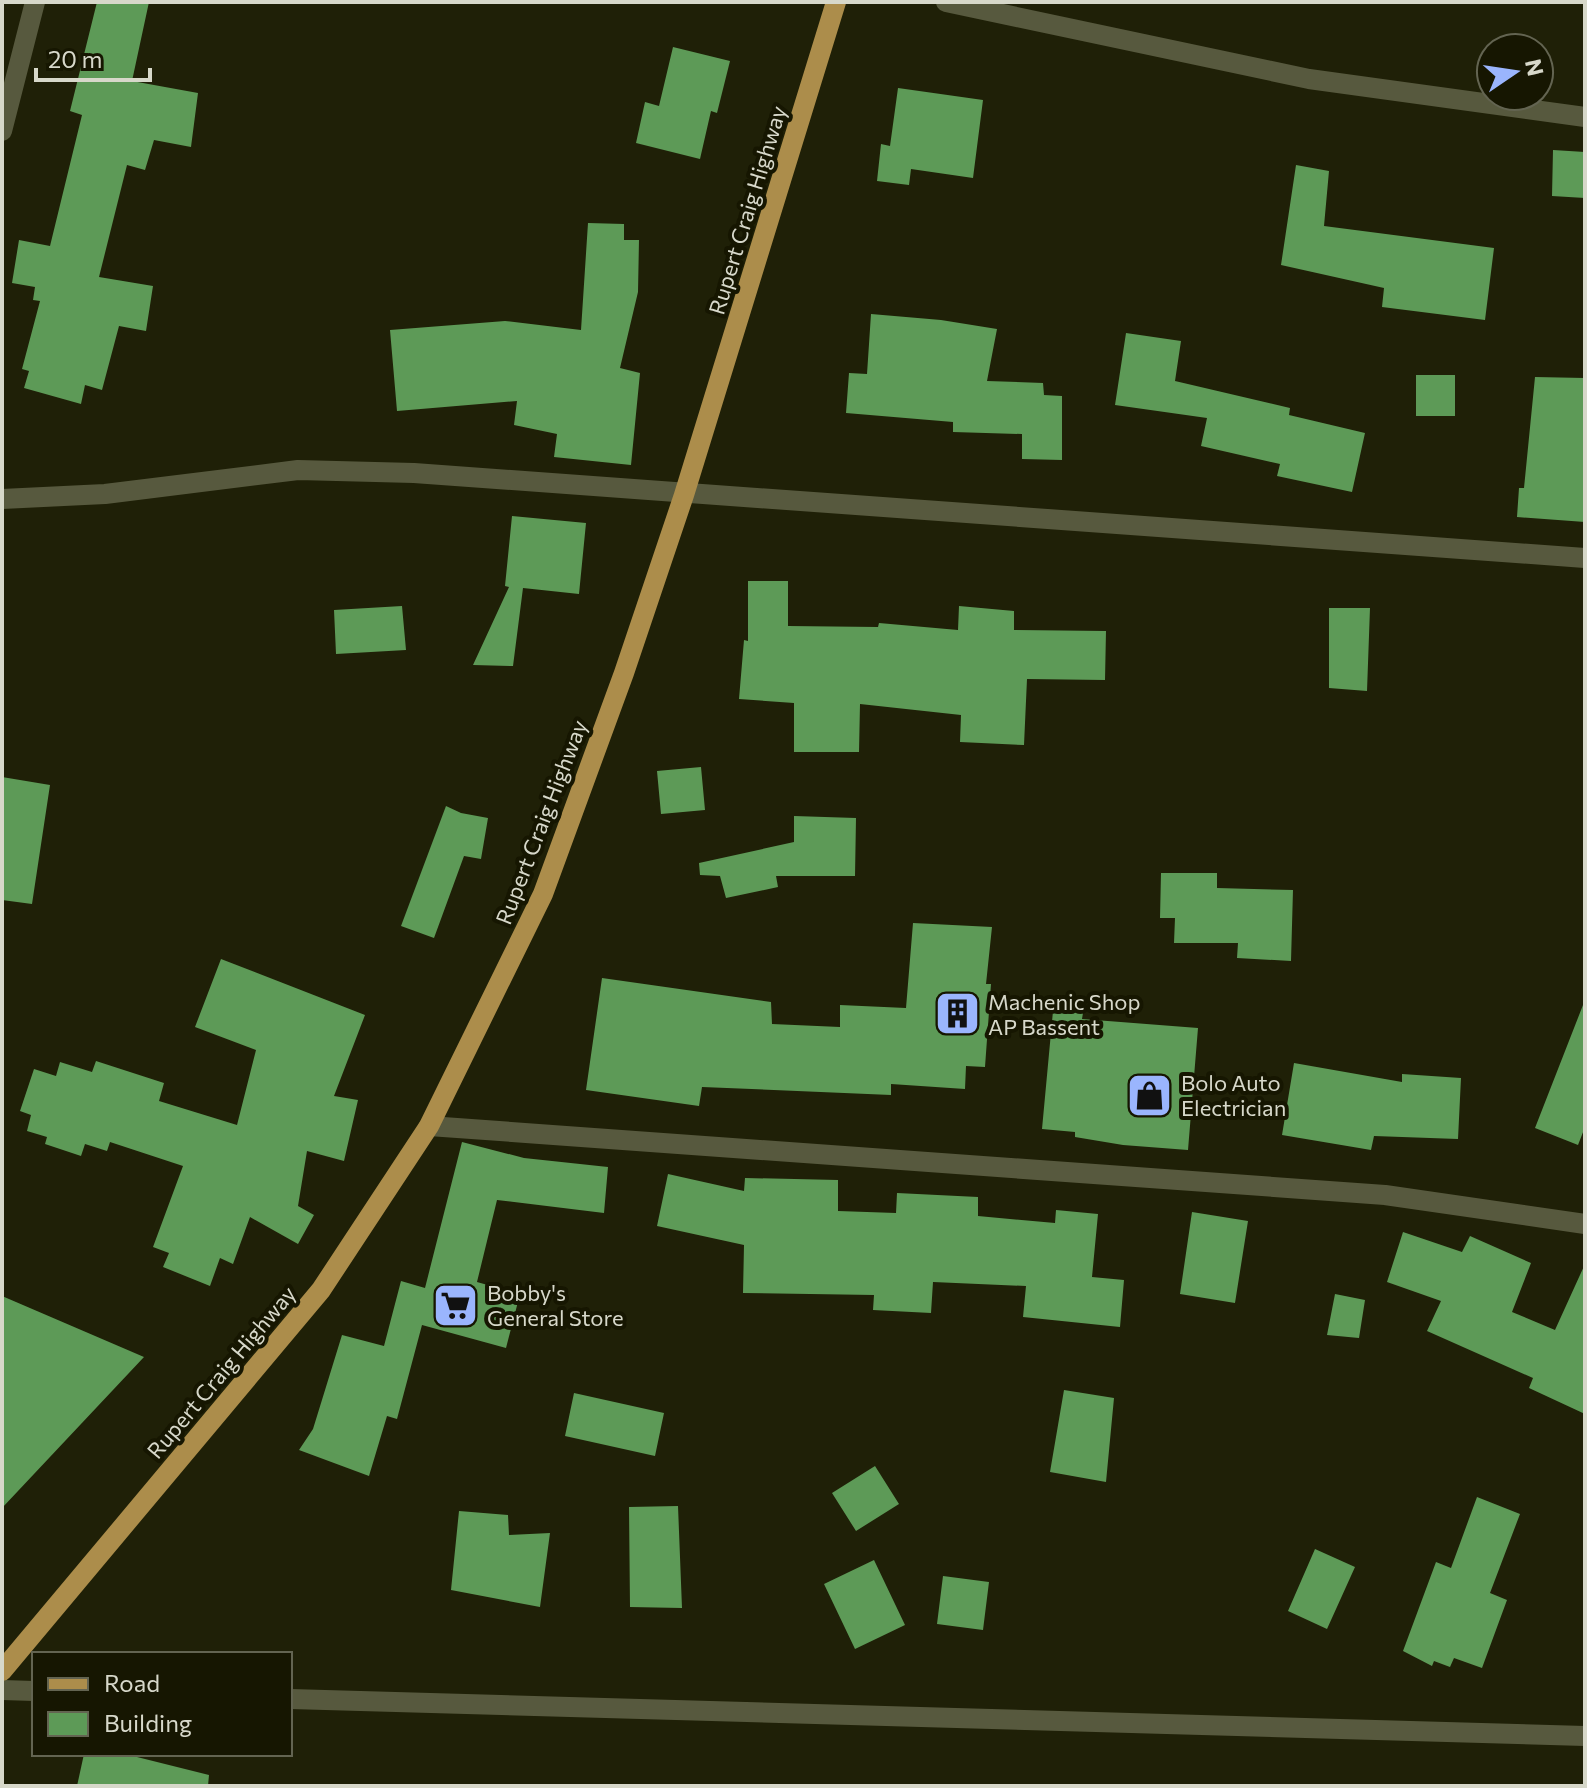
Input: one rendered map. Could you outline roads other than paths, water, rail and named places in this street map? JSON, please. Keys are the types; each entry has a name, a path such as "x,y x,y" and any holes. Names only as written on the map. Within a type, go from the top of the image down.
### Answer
{"main road":[{"name":"Rupert Craig Highway","path":"2,1671 321,1290 429,1126 543,894 684,495 836,2"}],"street":[{"path":"2,131 35,2"},
{"path":"946,2 1309,79 1585,117"},
{"path":"2,499 105,494 298,470 414,473 1585,558"},
{"path":"429,1126 1385,1195 1585,1224"},
{"path":"2,1690 32,1691"},
{"path":"292,1699 1585,1736"}],"place":[{"name":"Machenic Shop AP Bassent","path":"957,1014"},
{"name":"Bolo Auto Electrician","path":"1150,1095"},
{"name":"Bobby's General Store","path":"456,1305"}]}
